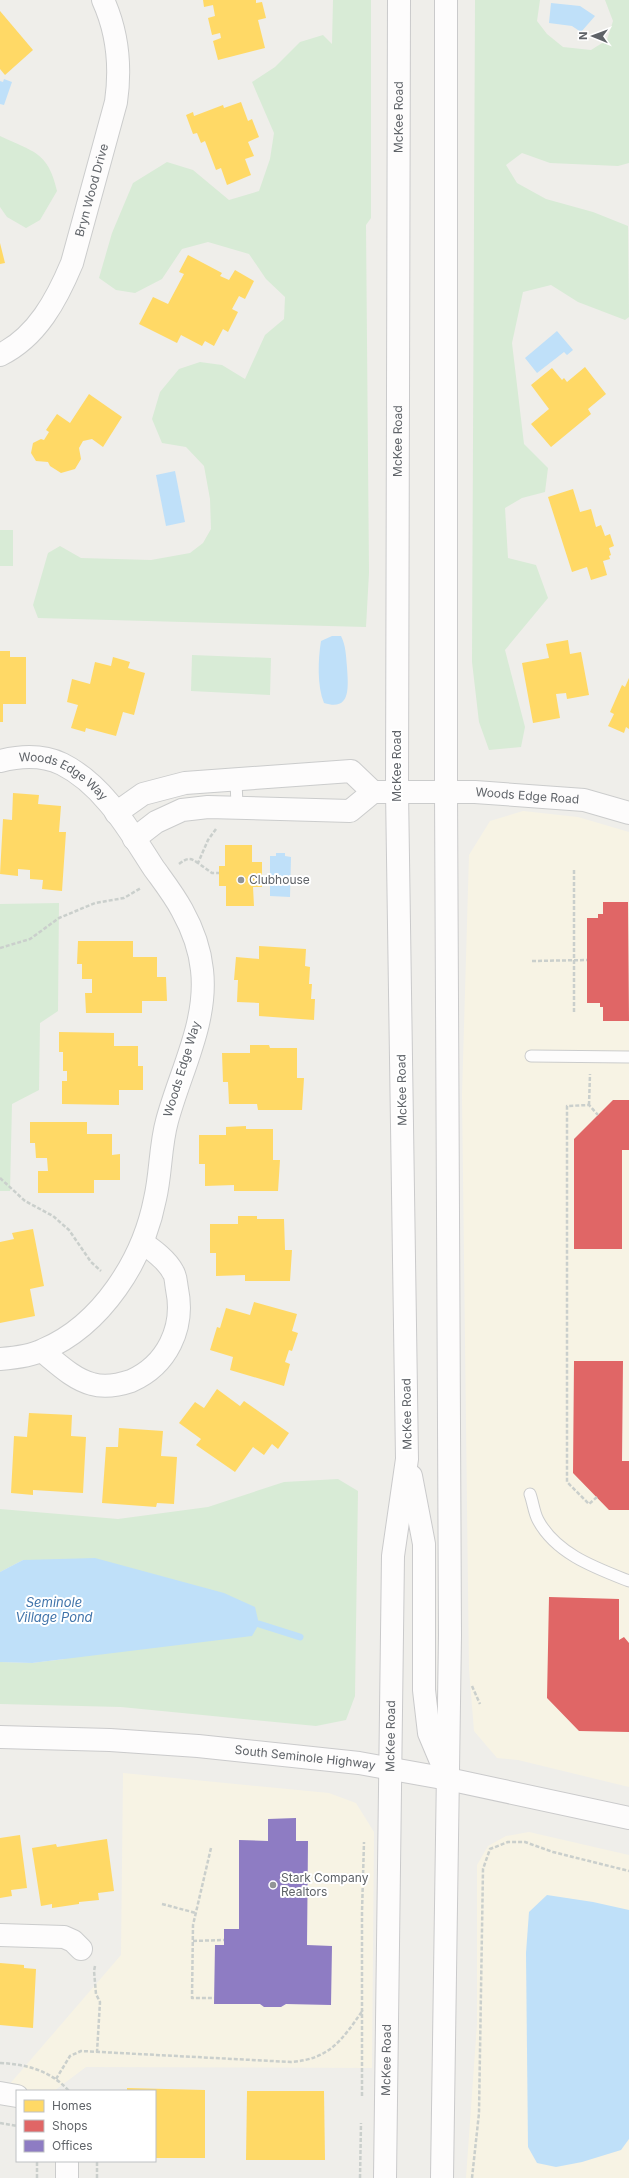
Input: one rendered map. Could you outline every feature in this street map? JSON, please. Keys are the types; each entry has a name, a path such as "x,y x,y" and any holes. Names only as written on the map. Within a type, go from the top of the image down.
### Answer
{"main road":[{"name":"Bryn Wood Drive","path":"0,355 8,352 31,332 48,312 62,288 72,263 116,102 119,80 118,56 114,32 103,0"},
{"name":"McKee Road","path":"385,2178 393,1556 407,1459 397,791 399,0"},
{"path":"442,2178 450,1635 446,791 446,0"},
{"name":"Woods Edge Way","path":"0,761 14,758 41,757 61,763 79,774 95,788 116,813 182,911 195,941 202,971 200,1008 193,1044 166,1122 155,1200 142,1243 132,1265 118,1287 94,1315 69,1335 42,1351 0,1359"},
{"name":"Woods Edge Way","path":"116,813 143,794 185,783 351,772 373,792"},
{"name":"Woods Edge Road","path":"397,791 446,791 584,800 629,813"},
{"path":"134,839 156,822 182,810 228,806 350,811 373,792 397,791"},
{"path":"42,1351 65,1370 93,1385 119,1386 144,1375 162,1359 174,1338 180,1304 174,1272 156,1252 142,1243"},
{"path":"407,1459 424,1544 424,1690 429,1733 448,1779"},
{"name":"South Seminole Highway","path":"0,1737 110,1740 198,1746 359,1763 448,1779 629,1818"},
{"path":"0,1935 64,1937 73,1941 81,1949"},
{"path":"0,2093 16,2096"},
{"path":"67,2162 67,2178"}],"lane":[{"path":"228,806 236,780"},
{"path":"531,1056 629,1057"},
{"path":"530,1494 538,1520 558,1544 586,1563 629,1581"}],"path":[{"path":"219,874 212,872 198,862 208,840 217,828 228,806"},
{"path":"574,870 574,1014"},
{"path":"0,948 30,939 59,918 82,908 95,903 124,898 160,877"},
{"path":"532,962 588,960"},
{"path":"590,1057 589,1105 598,1115"},
{"path":"589,1105 567,1106 567,1482 589,1504 597,1497"},
{"path":"0,1178 25,1201 54,1216 69,1230 91,1262 118,1287"},
{"path":"362,2097 362,1912 364,1842"},
{"path":"472,2178 479,2113 483,1869 490,1849 508,1842 526,1842 553,1852 629,1871"},
{"path":"211,1848 196,1913 192,1941 192,1998 214,1998"},
{"path":"162,1904 196,1913"},
{"path":"192,1941 224,1940"},
{"path":"81,1949 96,1962 94,1982 96,1994 100,2002 97,2023 97,2052"},
{"path":"56,2079 70,2056 81,2051 291,2062 305,2061 320,2056 334,2047 345,2036 363,2010"},
{"path":"0,2063 16,2064 37,2069 56,2079 68,2090"},
{"path":"360,2178 362,2121"},
{"path":"0,2123 16,2126"},
{"path":"37,2162 37,2178"},
{"path":"97,2162 97,2178"}],"shaded area":[{"path":"523,811 578,817 629,832 629,1787 518,1760 497,1758 474,1731 469,1669 462,1095 469,855 490,821"},
{"path":"123,1773 329,1793 356,1803 374,1832 372,2068 86,2067 55,2090 16,2090 16,2092 2,2093 121,1955"},
{"path":"529,1832 629,1855 629,2178 466,2178 477,2024 477,1865 488,1846 506,1836"}],"green space":[{"path":"333,0 371,0 371,218 366,225 369,573 366,627 38,618 33,605 48,553 60,546 81,558 151,560 190,553 203,543 211,529 210,499 204,466 186,447 162,443 152,419 160,392 179,369 200,362 222,365 245,379 265,335 284,319 285,297 266,279 249,254 208,242 182,249 162,279 135,293 116,290 99,278 112,233 133,183 167,162 193,170 229,200 259,191 270,159 274,133 252,82 275,67 300,42 323,35 332,44"},
{"path":"475,0 540,0 537,21 547,34 563,47 591,50 607,40 613,21 605,0 629,0 629,163 618,166 550,163 522,153 506,165 517,183 546,199 593,212 628,226 629,317 625,320 578,302 551,285 523,292 512,343 524,444 548,468 545,492 522,498 505,508 508,558 536,565 548,598 505,650 525,727 521,747 489,750 479,722 472,662"},
{"path":"0,136 38,154 49,168 57,191 40,220 26,228 7,217 0,207"},
{"path":"0,530 13,530 13,566 0,566"},
{"path":"192,655 271,658 270,695 191,691"},
{"path":"59,903 58,1011 40,1023 39,1090 12,1104 10,1191 0,1191 0,904"},
{"path":"338,1479 358,1491 355,1696 346,1720 316,1726 121,1707 0,1704 0,1662 32,1663 65,1659 23,1560 0,1572 0,1509 118,1519 208,1507 284,1482"}],"water":[{"path":"551,3 580,6 595,16 581,32 572,26 549,23"},
{"path":"4,79 12,82 4,105 0,104 0,81 3,82"},
{"path":"557,331 573,350 567,355 564,352 537,373 525,358"},
{"path":"175,471 185,522 166,526 156,475"},
{"path":"332,636 341,636 343,640 348,681 348,689 344,700 340,704 333,705 324,703 320,689 319,672 321,641"},
{"path":"276,853 285,853 285,856 291,857 290,897 270,896 270,856 276,856"},
{"name":"Seminole Village Pond","path":"95,1558 224,1593 255,1607 259,1624 252,1636 32,1663 0,1662 0,1572 23,1560"},
{"path":"547,1895 593,1902 629,1910 629,2139 621,2150 582,2162 556,2167 537,2163 528,2147 526,1953 529,1912"}],"building: Homes":[{"path":"203,0 256,0 256,3 262,2 266,18 258,20 265,48 218,60 213,41 221,38 220,33 212,35 208,18 215,16 213,5 204,7"},
{"path":"0,11 33,50 5,75 0,69"},
{"path":"241,102 248,121 252,119 259,137 248,142 254,156 245,159 251,175 227,185 221,168 216,170 205,141 201,143 197,133 193,134 186,115 193,112 194,116 223,105 224,108"},
{"path":"0,243 5,263 0,264"},
{"path":"188,255 222,273 220,276 229,280 235,270 254,281 245,299 239,296 232,309 238,312 228,332 223,329 214,346 205,341 202,346 181,335 177,343 139,324 153,297 168,304 184,274 179,272"},
{"path":"585,367 606,394 588,409 591,414 551,447 531,424 549,409 531,385 552,368 562,380 564,378 567,382"},
{"path":"89,394 122,417 103,447 92,439 83,441 79,448 81,459 75,469 61,473 50,466 48,462 36,461 31,453 33,443 41,439 44,440 49,432 46,430 57,414 70,423"},
{"path":"573,489 580,512 591,509 596,527 601,525 605,536 610,534 614,546 609,548 611,555 609,556 610,559 603,561 607,575 591,580 587,567 572,572 548,497"},
{"path":"568,640 570,654 581,652 589,695 567,699 566,693 556,694 560,718 533,723 522,663 549,658 546,644"},
{"path":"0,651 10,651 10,657 26,657 26,704 3,704 3,722 0,722"},
{"path":"113,657 130,662 128,668 145,673 134,715 123,712 116,736 86,728 85,732 71,728 78,705 67,702 72,679 90,684 95,662 111,666"},
{"path":"629,678 629,729 626,727 624,733 608,726 614,714 610,712 622,685 625,687"},
{"path":"13,793 39,795 38,804 61,806 59,832 66,832 62,891 42,889 43,880 30,879 30,870 18,869 18,876 0,874 3,819 12,820"},
{"name":"Clubhouse","path":"225,845 252,845 252,862 262,862 262,887 253,887 254,906 226,906 226,886 219,886 219,866 225,866"},
{"path":"78,941 133,941 133,957 157,957 157,977 166,977 167,1001 142,1001 142,1013 86,1013 85,993 92,993 92,979 82,979 82,964 77,964"},
{"path":"259,946 306,949 305,966 310,967 309,984 312,984 311,999 315,999 314,1020 259,1016 259,1003 237,1002 238,980 234,980 236,957 259,959"},
{"path":"59,1032 114,1033 114,1046 138,1046 138,1066 143,1066 143,1090 119,1090 119,1105 62,1104 62,1081 67,1081 67,1071 63,1071 63,1052 59,1052"},
{"path":"250,1045 269,1045 270,1048 297,1048 297,1078 304,1078 302,1110 258,1110 257,1104 229,1104 228,1082 223,1082 222,1053 250,1053"},
{"path":"30,1122 87,1122 87,1134 112,1134 112,1155 120,1154 120,1180 94,1180 94,1193 38,1193 38,1171 48,1171 47,1158 36,1158 35,1143 30,1143"},
{"path":"246,1126 246,1129 273,1129 273,1160 280,1160 278,1191 234,1191 234,1185 205,1186 205,1164 199,1164 199,1135 226,1135 226,1127"},
{"path":"238,1216 257,1216 257,1219 284,1219 285,1250 292,1250 290,1281 245,1281 245,1275 216,1276 216,1253 210,1253 210,1224 238,1224"},
{"path":"33,1229 44,1286 30,1289 35,1316 0,1323 0,1242 14,1239 12,1233"},
{"path":"254,1302 297,1314 292,1331 298,1333 292,1351 289,1350 285,1362 290,1364 284,1386 230,1370 233,1357 210,1350 217,1327 220,1328 226,1308 250,1315"},
{"path":"217,1389 240,1406 244,1401 289,1433 278,1449 272,1444 264,1455 253,1447 235,1472 196,1445 201,1439 179,1423 195,1402 204,1408"},
{"path":"29,1413 72,1415 71,1436 86,1437 83,1493 33,1490 33,1495 11,1493 14,1436 27,1437"},
{"path":"119,1428 163,1431 161,1456 177,1457 174,1504 157,1503 156,1507 102,1503 106,1447 118,1447"},
{"path":"20,1835 27,1888 11,1890 12,1896 0,1898 0,1838"},
{"path":"107,1839 114,1891 98,1893 99,1900 79,1902 79,1904 52,1908 52,1904 41,1906 32,1848 56,1844 57,1847"},
{"path":"0,1963 24,1965 24,1968 36,1969 33,2028 0,2025"},
{"path":"127,2088 205,2090 205,2158 156,2158 156,2090 127,2090"},
{"path":"247,2091 324,2091 325,2160 246,2160"}],"building: Shops":[{"path":"603,902 628,902 629,1021 603,1021 603,1007 600,1007 600,1003 587,1003 587,918 598,918 598,914 603,914"},
{"path":"613,1100 629,1100 629,1150 622,1150 622,1249 574,1249 574,1139"},
{"path":"574,1361 623,1361 622,1461 629,1461 629,1510 609,1510 573,1473"},
{"path":"549,1597 619,1599 619,1640 624,1637 629,1643 629,1732 579,1731 547,1698"}],"building: Offices":[{"name":"Stark Company Realtors","path":"296,1818 296,1841 308,1841 307,1945 332,1946 331,2005 286,2004 281,2007 264,2007 260,2004 214,2004 215,1945 224,1945 224,1929 239,1929 239,1840 268,1841 268,1819"}],"waterway":[{"path":"259,1624 300,1637"}],"place":[{"name":"Clubhouse","path":"241,880"},
{"name":"Stark Company Realtors","path":"273,1885"}]}
